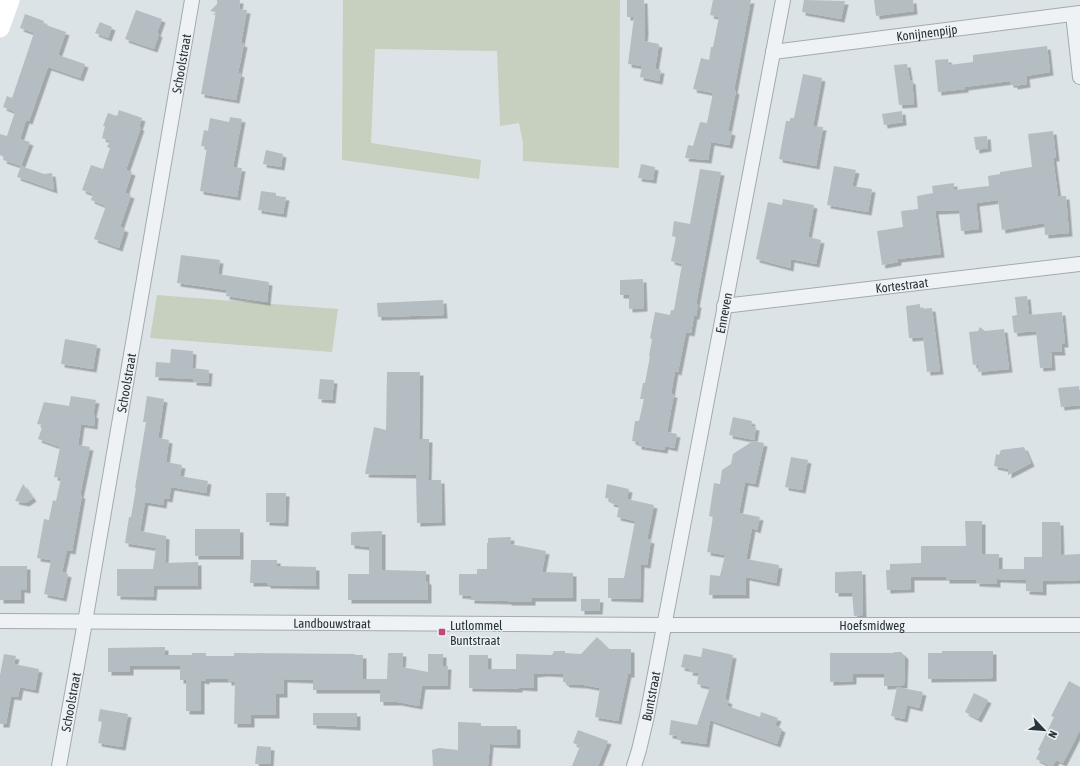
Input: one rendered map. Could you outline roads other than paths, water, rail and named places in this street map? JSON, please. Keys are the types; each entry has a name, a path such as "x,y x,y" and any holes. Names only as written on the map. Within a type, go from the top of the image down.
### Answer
{"main road":[{"path":"0,28 10,0"}],"street":[{"name":"Schoolstraat","path":"59,766 192,0"},
{"name":"Enneven","path":"664,625 783,0"},
{"name":"Konijnenpijp","path":"773,52 1076,13"},
{"path":"1076,13 1080,77"},
{"name":"Kortestraat","path":"724,306 1080,264"},
{"name":"Landbouwstraat","path":"0,621 664,625"},
{"name":"Hoefsmidweg","path":"664,625 1080,625"},
{"name":"Buntstraat","path":"634,766 647,716 664,625"}],"place":[{"name":"Lutlommel Buntstraat","path":"442,632"}]}
